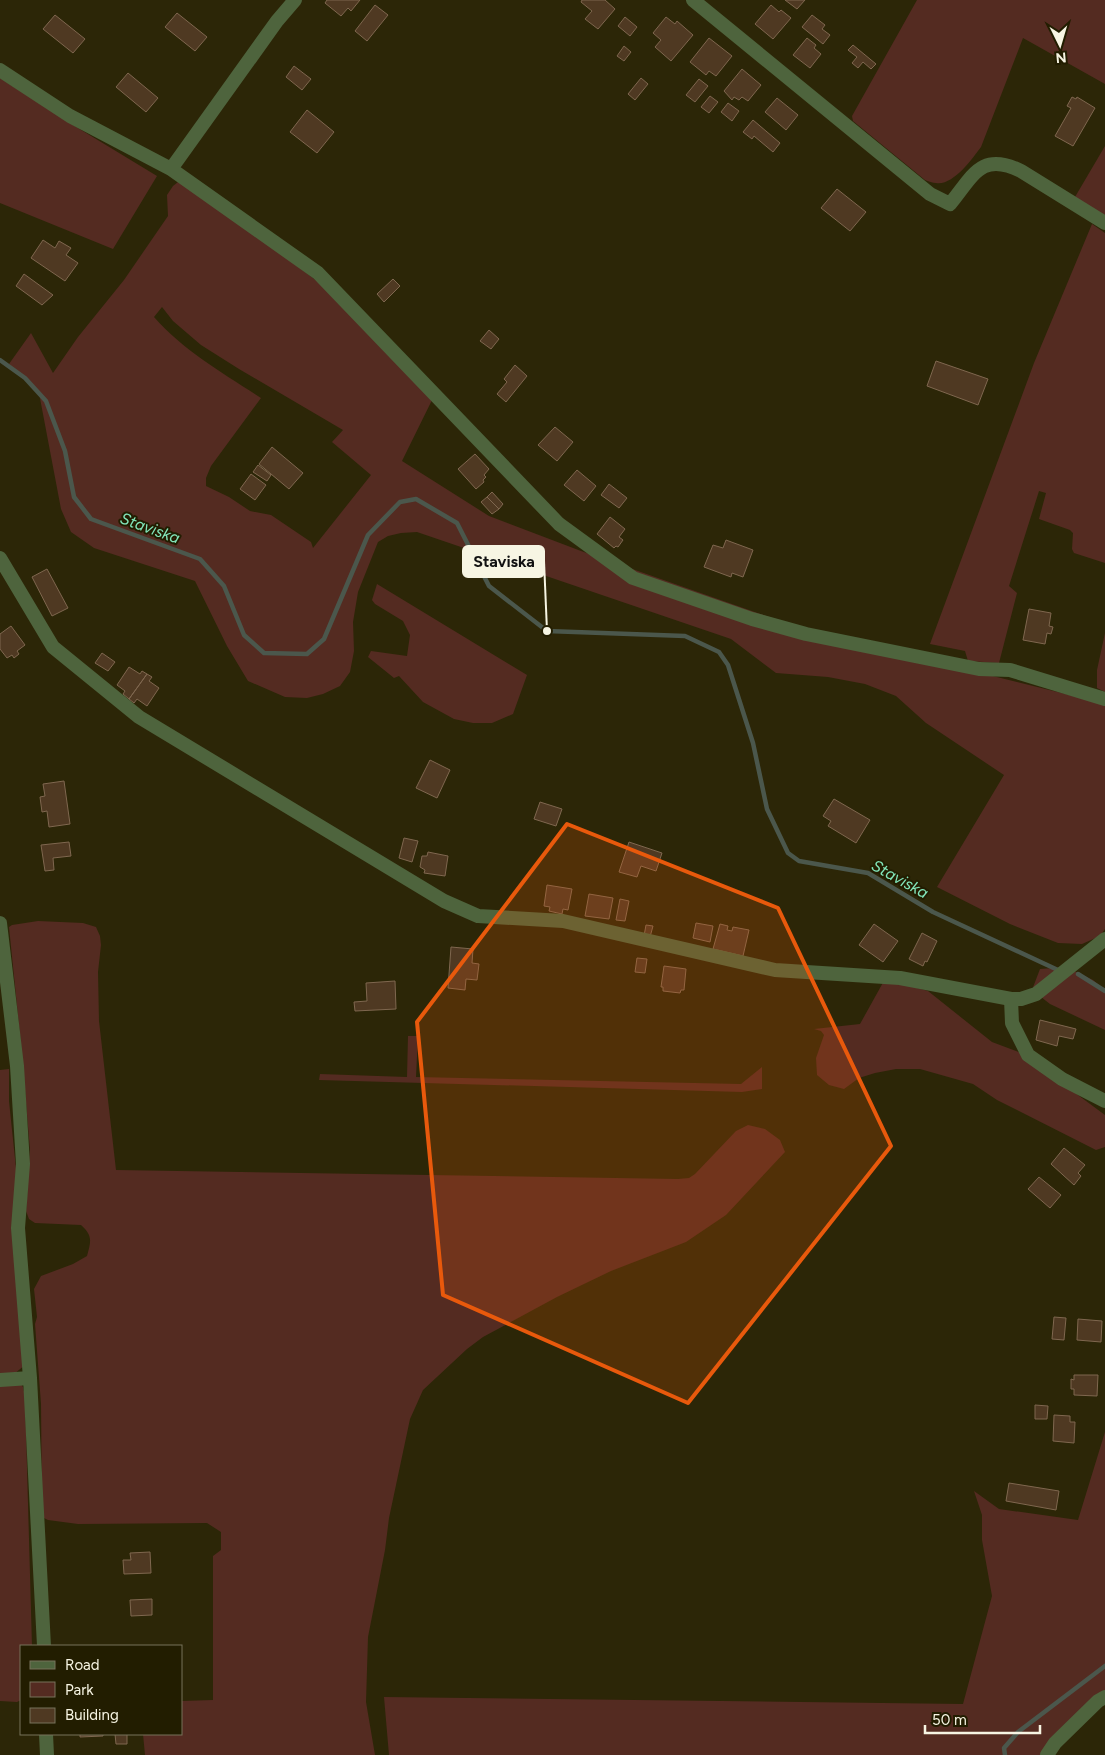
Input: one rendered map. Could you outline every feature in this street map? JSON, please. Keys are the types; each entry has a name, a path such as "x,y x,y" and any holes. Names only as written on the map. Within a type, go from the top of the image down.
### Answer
{"street":[{"path":"171,169 295,0"},
{"path":"693,0 930,194 950,204 978,169 989,164 998,163 1010,165 1021,171 1105,223"},
{"path":"0,70 70,116 171,169 318,273 560,524 633,578 752,619 806,634 979,668 1010,670 1105,699"},
{"path":"0,558 52,647 139,717 444,901 478,916 563,921 776,970 900,978 1011,999 1021,999 1036,994 1105,939"},
{"path":"0,923 17,1066 23,1164 18,1228 30,1378 44,1645"},
{"path":"1011,999 1012,1023 1028,1055 1062,1079 1105,1102"},
{"path":"0,1380 30,1378"},
{"path":"1047,1755 1055,1743 1098,1701 1105,1697"},
{"path":"46,1735 47,1755"}],"highlighted area":[{"path":"567,824 778,908 891,1146 688,1403 443,1295 417,1022"}],"green space":[{"path":"917,0 1105,0 1105,84 1023,38 981,147 962,171 949,180 936,183 925,180 853,121 852,116"},
{"path":"0,78 157,176 113,249 0,203"},
{"path":"1105,146 1105,216 1075,197"},
{"path":"178,182 191,185 326,288 434,396 402,461 489,516 581,551 803,629 1094,701 1105,706 1105,929 1100,936 1082,944 1058,943 1010,924 937,887 1004,775 926,723 896,696 865,684 828,677 776,673 731,639 417,532 388,536 378,542 358,592 353,622 354,651 350,672 340,686 323,694 307,698 285,697 248,681 227,646 195,581 94,548 71,532 61,509 39,393 9,364 31,333 53,373 78,337 124,280 168,216 167,195","holes":["162,307 173,321 201,345 343,430 332,442 371,475 313,548 311,542 271,515 250,511 229,497 206,486 206,478 211,466 261,398 191,351 154,317"]},
{"path":"1092,224 1105,233 1105,563 1074,553 1072,549 1073,533 1070,530 1039,519 1046,493 1039,491 1009,586 1017,593 999,663 968,661 965,651 930,644 1034,363"},
{"path":"377,584 527,675 513,714 492,723 473,723 454,719 423,702 399,676 394,678 368,657 371,651 407,656 410,635 403,621 375,604 372,600"},
{"path":"1105,633 1105,692 1097,688 1097,670"},
{"path":"38,921 83,923 96,927 100,936 98,972 99,1021 116,1170 678,1179 689,1178 695,1174 736,1131 748,1125 765,1129 780,1140 785,1152 726,1215 686,1242 611,1271 557,1297 483,1337 467,1349 423,1390 410,1419 389,1518 385,1550 368,1637 366,1702 375,1755 145,1755 143,1735 182,1735 182,1701 213,1700 213,1556 221,1550 221,1532 207,1523 78,1524 48,1520 42,1517 41,1404 34,1289 41,1276 73,1264 87,1256 90,1239 88,1232 81,1225 35,1223 29,1219 26,1211 30,1150 9,927"},
{"path":"1066,967 1093,980 1105,990 1105,1030 1050,1004 1032,990 1040,969"},
{"path":"885,979 928,991 992,1042 1021,1053 1105,1115 1105,1147 1096,1150 997,1100 973,1084 920,1069 896,1069 875,1073 859,1078 844,1089 829,1085 817,1075 816,1058 824,1035 821,1031 814,1029 860,1024"},
{"path":"408,1036 418,1036 416,1077 741,1084 762,1067 762,1089 742,1092 319,1080 320,1074 407,1077"},
{"path":"9,1069 9,1101 17,1178 25,1365 14,1374 0,1375 0,1070"},
{"path":"20,1383 25,1396 32,1645 20,1645 20,1700 17,1702 0,1701 0,1384"},
{"path":"1105,1432 1105,1691 1050,1739 1040,1755 389,1755 384,1697 963,1704 992,1596 982,1540 982,1515 974,1491 999,1509 1078,1520"}],"building":[{"path":"327,0 360,0 351,11 348,8 341,16 325,3"},
{"path":"582,0 605,0 615,9 598,29 585,19 592,11 581,2"},
{"path":"785,0 805,0 797,9"},
{"path":"375,5 388,15 367,41 355,31"},
{"path":"771,5 779,12 781,10 791,18 773,39 755,24"},
{"path":"177,13 207,37 195,51 165,27"},
{"path":"55,15 85,39 73,53 43,29"},
{"path":"812,15 825,25 822,29 830,35 823,44 802,27"},
{"path":"625,17 637,27 630,36 618,26"},
{"path":"666,17 675,24 677,21 693,35 671,61 655,47 661,40 653,33"},
{"path":"709,38 732,56 716,76 709,71 706,75 690,62"},
{"path":"807,38 816,45 814,48 821,54 810,68 793,55"},
{"path":"853,45 876,64 871,69 863,62 858,68 852,63 857,57 848,50"},
{"path":"624,46 631,52 624,61 617,56"},
{"path":"294,66 311,79 302,90 286,77"},
{"path":"742,69 761,85 748,101 742,97 739,100 734,97 732,100 724,91"},
{"path":"128,73 158,98 146,112 116,87"},
{"path":"641,78 648,84 635,100 628,94"},
{"path":"699,79 708,86 695,102 686,95"},
{"path":"710,96 718,102 709,113 701,107"},
{"path":"1072,97 1076,99 1077,97 1095,108 1073,146 1055,136 1071,108 1067,106"},
{"path":"777,98 798,115 786,130 765,112"},
{"path":"728,103 739,111 732,121 721,112"},
{"path":"307,110 334,132 317,153 290,132"},
{"path":"753,120 780,143 773,152 754,136 752,139 743,132"},
{"path":"837,189 866,212 850,231 821,208"},
{"path":"43,240 55,248 59,241 71,248 66,255 78,263 65,281 31,258"},
{"path":"24,274 53,295 42,305 16,286"},
{"path":"393,279 400,286 384,302 377,294"},
{"path":"489,330 499,339 491,349 480,341"},
{"path":"936,361 988,379 978,405 927,386"},
{"path":"515,365 527,376 506,402 497,394 507,382 504,379"},
{"path":"555,427 573,442 557,461 538,445"},
{"path":"272,447 303,473 289,489 259,464"},
{"path":"475,454 489,469 484,475 486,477 483,480 484,482 476,489 458,469"},
{"path":"258,465 271,475 267,481 253,472"},
{"path":"577,470 596,486 584,501 564,485"},
{"path":"251,474 266,485 255,500 240,489"},
{"path":"609,484 627,498 619,508 601,495"},
{"path":"492,492 503,504 499,509 487,497"},
{"path":"487,497 499,509 492,514 481,502"},
{"path":"610,517 625,529 619,537 623,540 618,547 614,548 597,534"},
{"path":"726,540 753,550 743,577 732,573 731,577 704,567 713,545 723,548"},
{"path":"47,569 68,608 52,616 32,577"},
{"path":"1029,609 1051,613 1049,626 1053,627 1051,634 1047,633 1045,644 1023,640"},
{"path":"11,626 25,645 17,651 19,654 14,658 12,655 7,658 0,649 0,634"},
{"path":"102,653 115,662 108,671 95,663"},
{"path":"129,667 140,674 142,671 147,674 129,699 123,694 125,691 117,685"},
{"path":"147,674 152,677 149,681 159,688 147,706 137,699 134,703 129,699"},
{"path":"430,760 450,770 437,798 416,788"},
{"path":"64,781 70,824 49,827 47,811 42,812 40,797 45,796 43,784"},
{"path":"834,799 870,820 856,843 828,826 831,821 823,816"},
{"path":"540,802 562,809 556,826 534,819"},
{"path":"404,838 418,841 412,862 399,858"},
{"path":"69,842 71,856 53,858 54,870 45,871 41,845"},
{"path":"629,842 662,853 656,871 641,866 637,877 619,872"},
{"path":"428,852 448,856 445,876 424,873 425,870 420,867 422,856 427,856"},
{"path":"547,885 572,889 568,910 563,909 562,914 549,911 550,907 544,906"},
{"path":"589,894 613,898 609,919 585,916"},
{"path":"620,899 629,901 625,921 616,920"},
{"path":"696,923 713,926 710,942 693,938"},
{"path":"720,924 728,926 727,930 732,931 733,927 749,930 743,956 713,949"},
{"path":"874,924 898,941 883,962 859,945"},
{"path":"646,925 653,926 650,937 644,936"},
{"path":"922,933 937,941 927,962 925,961 923,966 909,959"},
{"path":"451,947 473,949 472,963 479,964 477,980 466,979 465,990 448,988"},
{"path":"637,958 647,959 645,973 635,972"},
{"path":"664,966 686,969 684,990 681,990 680,993 663,991 663,987 661,987"},
{"path":"395,981 396,1009 355,1011 354,1002 367,1001 366,983"},
{"path":"1040,1020 1076,1029 1073,1039 1059,1036 1057,1046 1036,1040"},
{"path":"1064,1148 1085,1165 1078,1173 1081,1176 1074,1185 1051,1164"},
{"path":"1039,1177 1061,1195 1050,1208 1028,1189"},
{"path":"1054,1317 1066,1318 1064,1340 1052,1339"},
{"path":"1078,1319 1102,1321 1101,1342 1077,1340"},
{"path":"1074,1375 1098,1375 1097,1396 1074,1395 1074,1389 1071,1389 1071,1379 1074,1380"},
{"path":"1035,1405 1048,1406 1047,1419 1035,1419"},
{"path":"1054,1415 1070,1416 1070,1422 1075,1422 1074,1443 1053,1441"},
{"path":"1009,1483 1059,1491 1056,1510 1006,1501"},
{"path":"150,1552 151,1573 124,1574 123,1560 131,1560 130,1553"},
{"path":"152,1599 152,1615 131,1616 130,1600"},
{"path":"80,1735 103,1735 103,1736 80,1737"},
{"path":"115,1735 127,1735 127,1744 116,1744"}],"waterway":[{"name":"Staviska","path":"0,360 25,378 46,401 65,451 74,497 91,519 200,559 224,586 244,635 264,653 307,654 324,639 368,535 400,502 416,499 457,523 489,586 547,631 685,636 719,652 728,665 753,743 767,809 788,853 799,861 868,873 933,912 1060,971"},
{"name":"Staviska","path":"1078,974 1105,991"},
{"path":"1005,1755 1004,1748 1018,1732 1105,1666"}],"place":[{"name":"Staviska","path":"547,631"}]}
